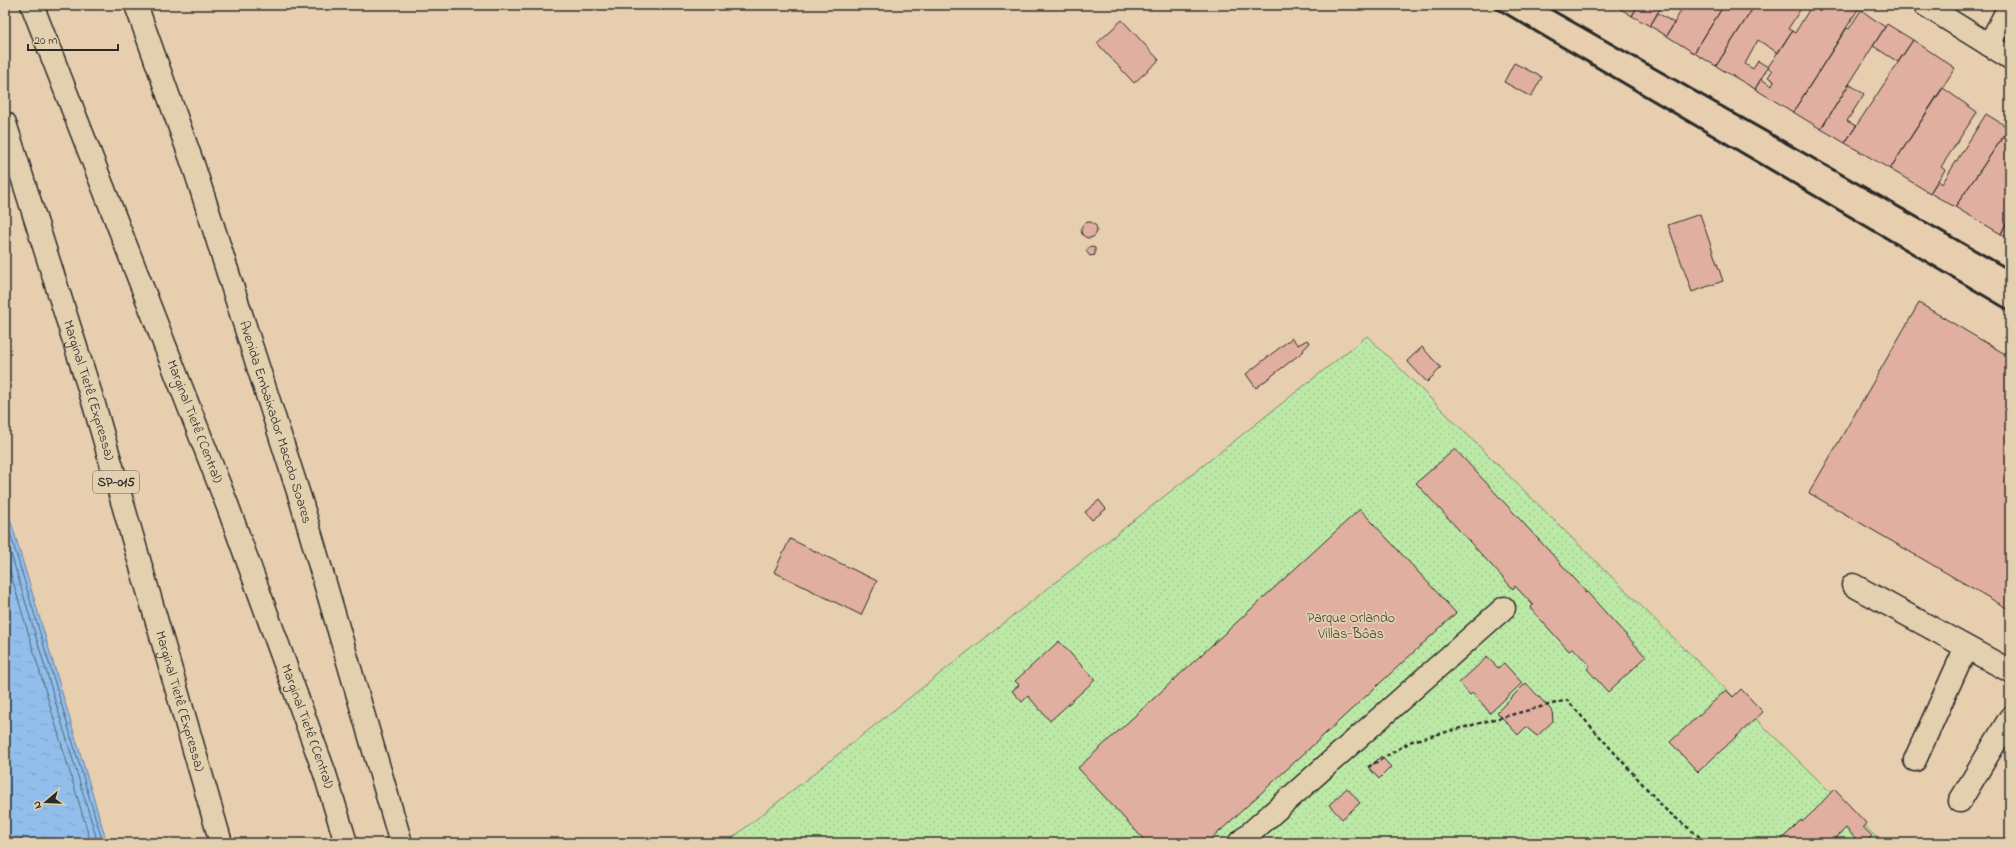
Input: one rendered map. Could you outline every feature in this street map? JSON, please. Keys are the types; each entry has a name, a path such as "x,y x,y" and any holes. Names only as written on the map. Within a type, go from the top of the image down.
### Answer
{"main road":[{"name":"Marginal Tietê (Central)","path":"32,5 228,507 325,774 346,843"},
{"name":"Avenida Embaixador Macedo Soares","path":"136,5 195,170 301,501 401,843"},
{"path":"1925,5 2010,58"},
{"path":"1989,45 2010,5"},
{"name":"Marginal Tietê (Expressa)","path":"5,124 93,401 221,843"},
{"path":"1853,585 2010,671"},
{"path":"1239,843 1504,608"},
{"path":"1915,760 1966,647"},
{"path":"1960,801 2010,718"}],"path":[{"path":"1365,769 1412,741 1567,700 1666,810 1707,843"}],"green space":[{"name":"Parque Orlando Villas-Bôas","path":"1367,336 1882,843 726,843"}],"water":[{"path":"5,502 107,843 5,843"}],"building":[{"path":"1614,5 1638,5 1632,16"},
{"path":"1638,5 1662,5 1650,26 1632,16"},
{"path":"1684,5 1724,5 1694,53 1667,36"},
{"path":"1724,5 1755,5 1716,66 1694,53"},
{"path":"1755,5 1803,5 1788,29 1792,31 1778,53 1758,40 1745,64 1753,69 1758,61 1768,67 1755,89 1716,66"},
{"path":"1812,5 1824,5 1832,10 1836,5 1860,6 1793,112 1755,89 1761,79 1772,86 1774,81 1768,77 1772,71 1768,67 1792,31 1795,33"},
{"path":"1861,10 1885,27 1821,129 1793,112 1847,28 1849,29"},
{"path":"1658,13 1674,23 1667,36 1650,26"},
{"path":"1122,20 1159,60 1134,83 1097,43"},
{"path":"1887,24 1913,40 1898,62 1873,46"},
{"path":"1913,40 1955,68 1890,169 1845,143"},
{"path":"1514,63 1542,77 1531,97 1504,82"},
{"path":"1849,84 1864,94 1847,121 1856,126 1845,143 1821,129"},
{"path":"1943,88 1977,112 1941,167 1945,170 1930,193 1890,169"},
{"path":"1986,114 2009,128 1955,207 1930,193 1938,180 1942,184"},
{"path":"2010,127 2010,215 2001,234 1955,207"},
{"path":"1700,214 1723,281 1692,292 1668,225"},
{"path":"2010,215 2010,240 2001,234"},
{"path":"1086,222 1092,222 1097,227 1095,236 1092,238 1086,238 1081,233 1081,227"},
{"path":"1090,246 1095,248 1095,255 1090,256 1086,251"},
{"path":"1919,303 2010,357 2010,610 1809,493"},
{"path":"1292,338 1298,345 1307,340 1310,343 1303,350 1304,351 1256,388 1246,374"},
{"path":"1422,347 1441,368 1427,382 1407,361"},
{"path":"1455,449 1585,590 1585,593 1587,592 1646,657 1608,692 1587,669 1590,666 1573,648 1569,651 1530,608 1533,605 1515,586 1513,589 1416,483"},
{"path":"1099,500 1106,509 1092,520 1085,512"},
{"path":"1360,509 1456,613 1207,843 1147,843 1078,768"},
{"path":"790,539 877,581 861,615 774,572"},
{"path":"1059,641 1095,680 1050,721 1028,696 1022,702 1012,691 1019,685 1015,681"},
{"path":"1487,657 1498,668 1504,663 1522,683 1490,713 1473,693 1470,695 1459,683"},
{"path":"1526,683 1552,711 1553,721 1537,736 1526,727 1518,735 1497,712"},
{"path":"1741,689 1763,712 1698,772 1670,742 1726,690 1733,697"},
{"path":"1381,756 1391,767 1379,779 1369,768"},
{"path":"1347,788 1360,803 1342,819 1329,805"},
{"path":"1834,789 1866,823 1863,827 1872,836 1865,843 1860,843 1846,828 1831,843 1778,843 1801,820 1802,822 1815,810"}],"railway":[{"path":"1491,5 2010,311"},
{"path":"1543,5 2010,270"}]}
